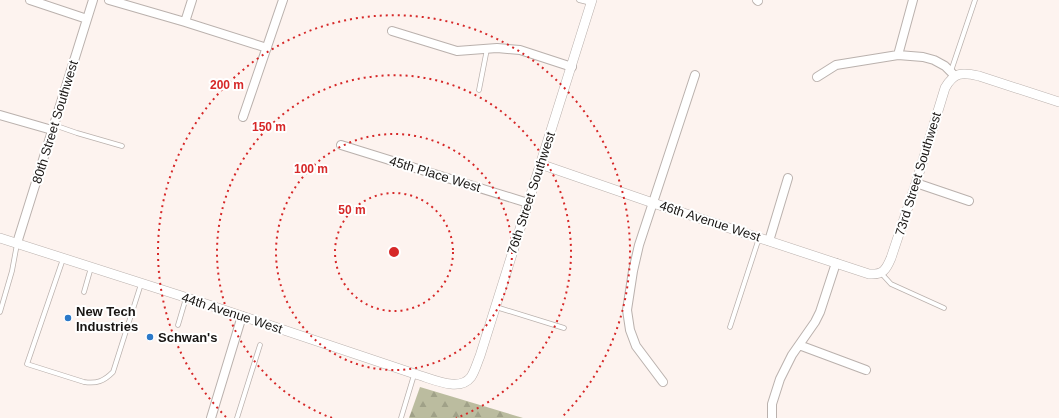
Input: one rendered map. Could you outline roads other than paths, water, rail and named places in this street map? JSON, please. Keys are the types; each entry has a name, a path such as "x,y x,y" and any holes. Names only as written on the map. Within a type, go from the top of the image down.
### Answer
{"street":[{"path":"30,0 87,19"},
{"name":"80th Street Southwest","path":"17,243 93,0"},
{"path":"109,0 267,48"},
{"path":"185,22 192,0"},
{"path":"243,117 283,0"},
{"path":"898,55 913,0"},
{"name":"76th Street Southwest","path":"465,383 476,368 480,356 592,2"},
{"path":"392,31 457,51 497,48 520,50 572,67"},
{"path":"817,77 836,65 898,55 934,60 940,62 953,73 968,73 979,76 1059,102"},
{"name":"73rd Street Southwest","path":"881,273 887,269 891,258 945,88 953,73"},
{"path":"664,382 636,346 630,330 627,310 633,271 640,245 695,75"},
{"path":"0,115 53,127"},
{"name":"45th Place West","path":"341,145 528,203"},
{"name":"46th Avenue West","path":"540,164 869,274 874,275 881,273"},
{"path":"769,241 788,178"},
{"path":"916,183 969,201"},
{"name":"44th Avenue West","path":"0,238 242,316 415,374 449,384 465,383"},
{"path":"772,418 772,404 780,379 785,367 820,312 836,263"},
{"path":"211,418 242,316"},
{"path":"800,345 866,370"}],"lane":[{"path":"580,0 592,2"},
{"path":"953,73 975,0"},
{"path":"479,90 487,49"},
{"path":"53,127 122,146"},
{"path":"730,327 759,237"},
{"path":"0,312 12,271 17,243"},
{"path":"63,259 27,364 84,382 100,382 107,378 113,372 141,284"},
{"path":"84,292 90,271 94,268"},
{"path":"881,273 891,284 944,308"},
{"path":"178,325 186,298"},
{"path":"495,306 564,328"},
{"path":"237,418 260,345"},
{"path":"401,418 415,374"}],"place":[{"name":"New Tech Industries","path":"68,318"},
{"name":"Schwan's","path":"150,337"}]}
